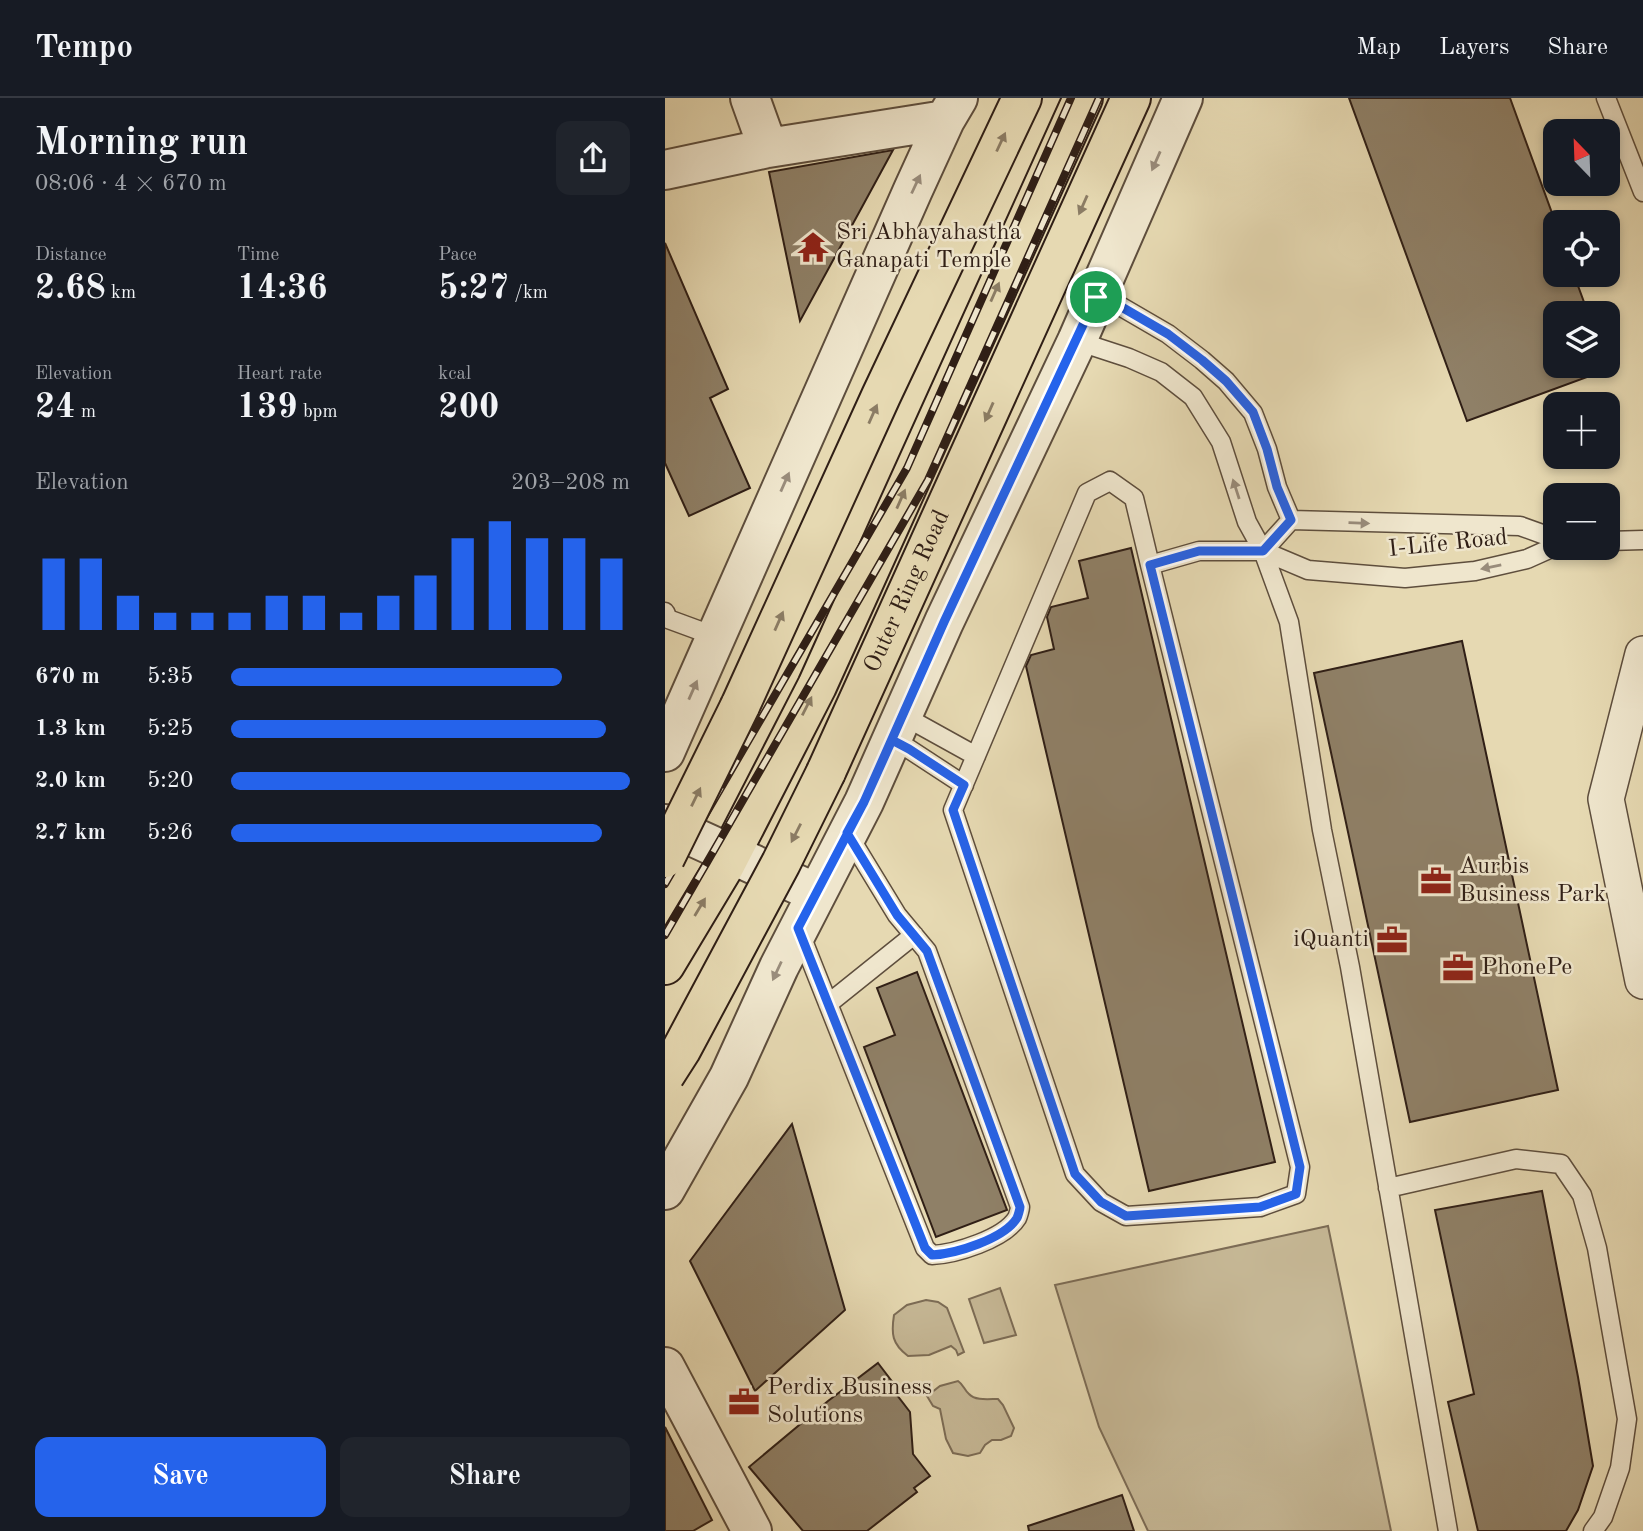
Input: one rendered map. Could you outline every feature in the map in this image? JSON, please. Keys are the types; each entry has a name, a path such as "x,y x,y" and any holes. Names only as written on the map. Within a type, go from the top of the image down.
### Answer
{"highway":[{"path":"665,858 740,706 881,396 1022,98"},
{"path":"665,965 730,854 817,686 1083,98"},
{"name":"Outer Ring Road","path":"665,1075 762,898 826,772 1131,98"}],"street":[{"path":"750,98 768,148"},
{"path":"665,1190 729,1077 798,928 864,802 944,622 1077,341 1184,98"},
{"path":"665,170 952,109"},
{"path":"665,752 913,190 952,109"},
{"path":"1643,654 1606,799 1643,981"},
{"path":"665,824 816,894"},
{"path":"665,1367 752,1531"}],"lane":[{"path":"1606,98 1643,192"},
{"path":"1096,297 1113,302 1168,334 1202,360 1233,389 1253,412 1277,487 1291,520 1263,551 1199,551 1150,565"},
{"path":"1077,341 1161,372 1193,397 1221,442 1247,522 1263,551 1289,622 1322,830 1350,967 1448,1531"},
{"path":"1110,481 1134,498 1150,565 1300,1167 1296,1194 1260,1207 1126,1216 1101,1202 1075,1174 953,810 1087,493 1110,481"},
{"name":"I-Life Road","path":"1291,520 1520,526 1543,534"},
{"path":"1620,541 1643,540"},
{"name":"I-Life Road","path":"1263,551 1308,570 1405,578 1475,570 1527,559 1543,552"},
{"path":"665,612 668,619 717,637"},
{"path":"897,727 976,756"},
{"path":"897,727 909,749 964,785"},
{"path":"798,928 925,1248 932,1255 947,1254 980,1243 1007,1228 1018,1217 1020,1207 927,951 897,915 847,833"},
{"path":"828,1004 914,935"},
{"path":"1388,1188 1516,1160 1561,1164 1583,1195 1597,1248 1627,1419 1621,1468 1603,1517 1593,1531"}],"shaded area":[{"path":"1328,1226 1391,1531 1148,1531 1099,1427 1055,1285"},
{"path":"1000,1288 1016,1335 984,1343 969,1299"},
{"path":"926,1300 938,1302 947,1308 964,1352 958,1355 951,1346 929,1355 908,1356 896,1343 893,1333 894,1315 907,1305"},
{"path":"958,1381 975,1398 998,1399 1014,1428 1011,1436 992,1440 980,1453 968,1456 953,1453 946,1439 940,1409 933,1406 927,1396 940,1386"}],"building":[{"path":"1349,98 1510,98 1543,188 1543,196 1546,196 1551,210 1543,210 1543,287 1578,287 1584,301 1543,301 1543,378 1584,378 1467,421"},
{"name":"Sri Abhayahastha Ganapati Temple","path":"893,150 800,321 769,172"},
{"path":"665,243 728,389 710,398 750,488 689,516 665,463"},
{"path":"1131,548 1275,1162 1149,1191 1026,666 1031,655 1054,649 1047,617 1051,607 1088,598 1079,561"},
{"name":"Aurbis Business Park","path":"1462,641 1558,1090 1410,1122 1314,673"},
{"path":"917,972 1007,1210 936,1237 864,1047 895,1035 877,988"},
{"path":"792,1124 845,1310 755,1391 690,1261"},
{"path":"1542,1191 1593,1466 1578,1510 1566,1531 1478,1531 1448,1402 1474,1394 1435,1210"},
{"path":"878,1363 900,1392 897,1395 910,1412 913,1454 930,1476 914,1488 917,1492 867,1531 803,1531 749,1467"},
{"path":"665,1427 712,1520 693,1531 665,1531"},
{"path":"1122,1495 1134,1531 1029,1531 1028,1526"}],"railway":[{"path":"665,884 907,468 1071,98"},
{"path":"665,935 928,480 1099,98"}],"place":[{"name":"Sri Abhayahastha Ganapati Temple","path":"813,247"},
{"name":"Aurbis Business Park","path":"1436,881"},
{"name":"iQuanti","path":"1392,940"},
{"name":"PhonePe","path":"1458,968"},
{"name":"Perdix Business Solutions","path":"744,1402"}],"route":[{"path":"1096,297 944,622 864,802 847,833 798,928 925,1248 932,1255 947,1254 980,1243 1007,1228 1018,1217 1020,1207 927,951 897,915 847,833 864,802 892,740 964,785 953,810 1075,1174 1101,1202 1126,1216 1260,1207 1296,1194 1300,1167 1150,565 1199,551 1263,551 1291,520 1277,487 1253,412 1226,381 1168,334 1113,302 1096,297"}]}
